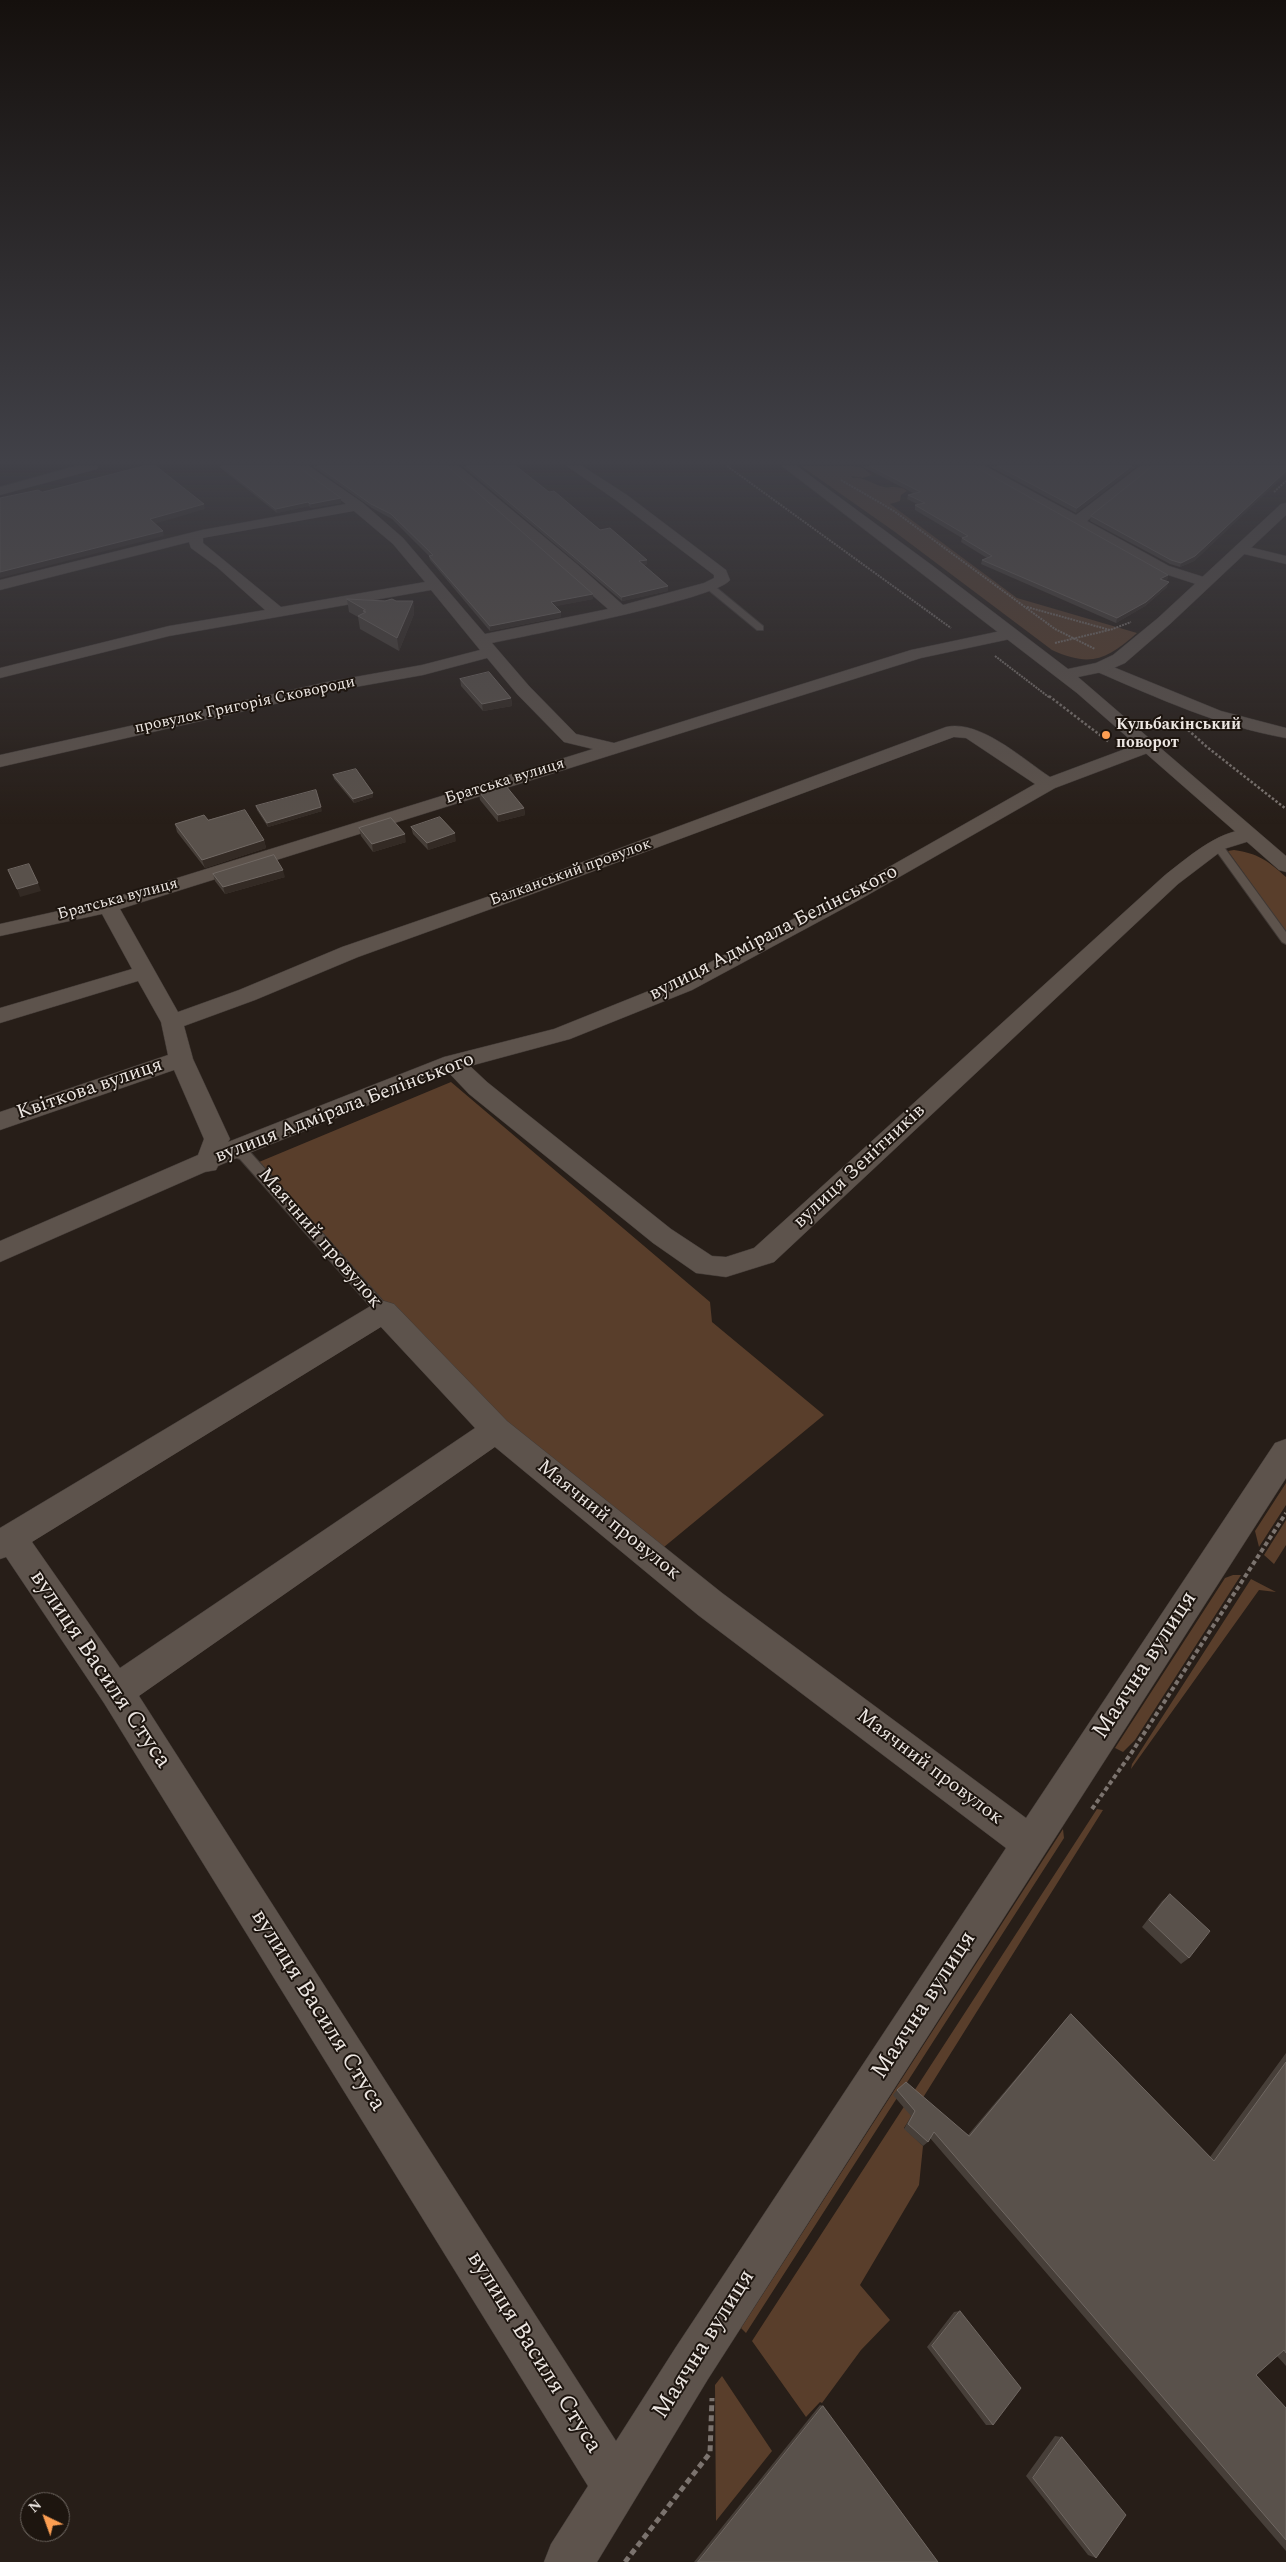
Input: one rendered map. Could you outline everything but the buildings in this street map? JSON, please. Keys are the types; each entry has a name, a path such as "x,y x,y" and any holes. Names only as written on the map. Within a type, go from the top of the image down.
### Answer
{"street":[{"path":"247,586 276,611"},
{"path":"0,673 169,631 276,611 433,586"},
{"path":"436,586 523,690 570,738 614,748"},
{"path":"592,586 620,611"},
{"name":"провулок Григорія Сковороди","path":"0,761 319,689 423,670 486,646 709,586"},
{"path":"948,586 1083,689 1160,737 1273,831"},
{"path":"1064,675 1101,667 1119,658 1164,621 1201,586"},
{"name":"Братська вулиця","path":"0,930 108,906 917,654 1010,634"},
{"path":"1101,667 1214,715 1266,730 1286,733"},
{"path":"1083,689 1286,866"},
{"name":"Балканський провулок","path":"172,1022 247,995 350,952 771,799 952,730 971,733 1048,784"},
{"path":"570,738 570,762"},
{"name":"вулиця Адмірала Белінського","path":"0,1252 230,1152 452,1063 562,1034 684,985 852,896 1048,784 1147,746"},
{"name":"вулиця Зенітників","path":"452,1063 478,1088 662,1236 706,1266 726,1267 764,1255 1171,880 1217,845 1250,835"},
{"path":"108,906 172,1022 181,1059 217,1139 206,1164"},
{"path":"0,1016 144,972"},
{"name":"Квіткова вулиця","path":"0,1121 181,1059"},
{"name":"Маячний провулок","path":"384,1312 496,1430 710,1604 1031,1844"},
{"name":"вулиця Василя Стуса","path":"384,1312 6,1542 116,1691 617,2487"},
{"path":"116,1691 496,1430"},
{"name":"Маячна вулиця","path":"570,2562 697,2354 1286,1452"}],"lane":[{"path":"709,586 760,628"},
{"path":"1217,845 1286,940"},
{"name":"Маячний провулок","path":"230,1152 245,1155 384,1312"}],"path":[{"path":"892,586 971,643 1008,665 1123,754"},
{"path":"996,586 1055,629 1088,646 1119,658"},
{"path":"1178,720 1207,747 1286,809"},
{"path":"1090,1810 1132,1752 1286,1513"},
{"path":"625,2562 710,2454 712,2390"}],"shaded area":[{"path":"966,586 1000,586 1017,598 1137,633 1117,649 1098,658 1078,659 1052,650"},
{"path":"1234,850 1262,859 1286,877 1286,932 1228,851"},
{"path":"451,1082 710,1302 712,1322 824,1415 664,1547 503,1423 392,1312 259,1162"},
{"path":"1286,1483 1286,1505 1259,1547 1255,1531"},
{"path":"1286,1520 1286,1545 1274,1564 1264,1555"},
{"path":"1241,1575 1135,1740 1123,1752 1115,1748 1225,1578"},
{"path":"1251,1579 1276,1592 1259,1590 1131,1769 1132,1764"},
{"path":"1097,1809 1103,1810 904,2128 923,2146 919,2185 860,2285 890,2320 861,2350 822,2403 820,2402 806,2417 752,2341"},
{"path":"1063,1829 1064,1838 746,2333 741,2328"},
{"path":"722,2376 772,2451 716,2521 715,2385"}],"place":[{"name":"Кульбакінський поворот","path":"1106,735"}]}
